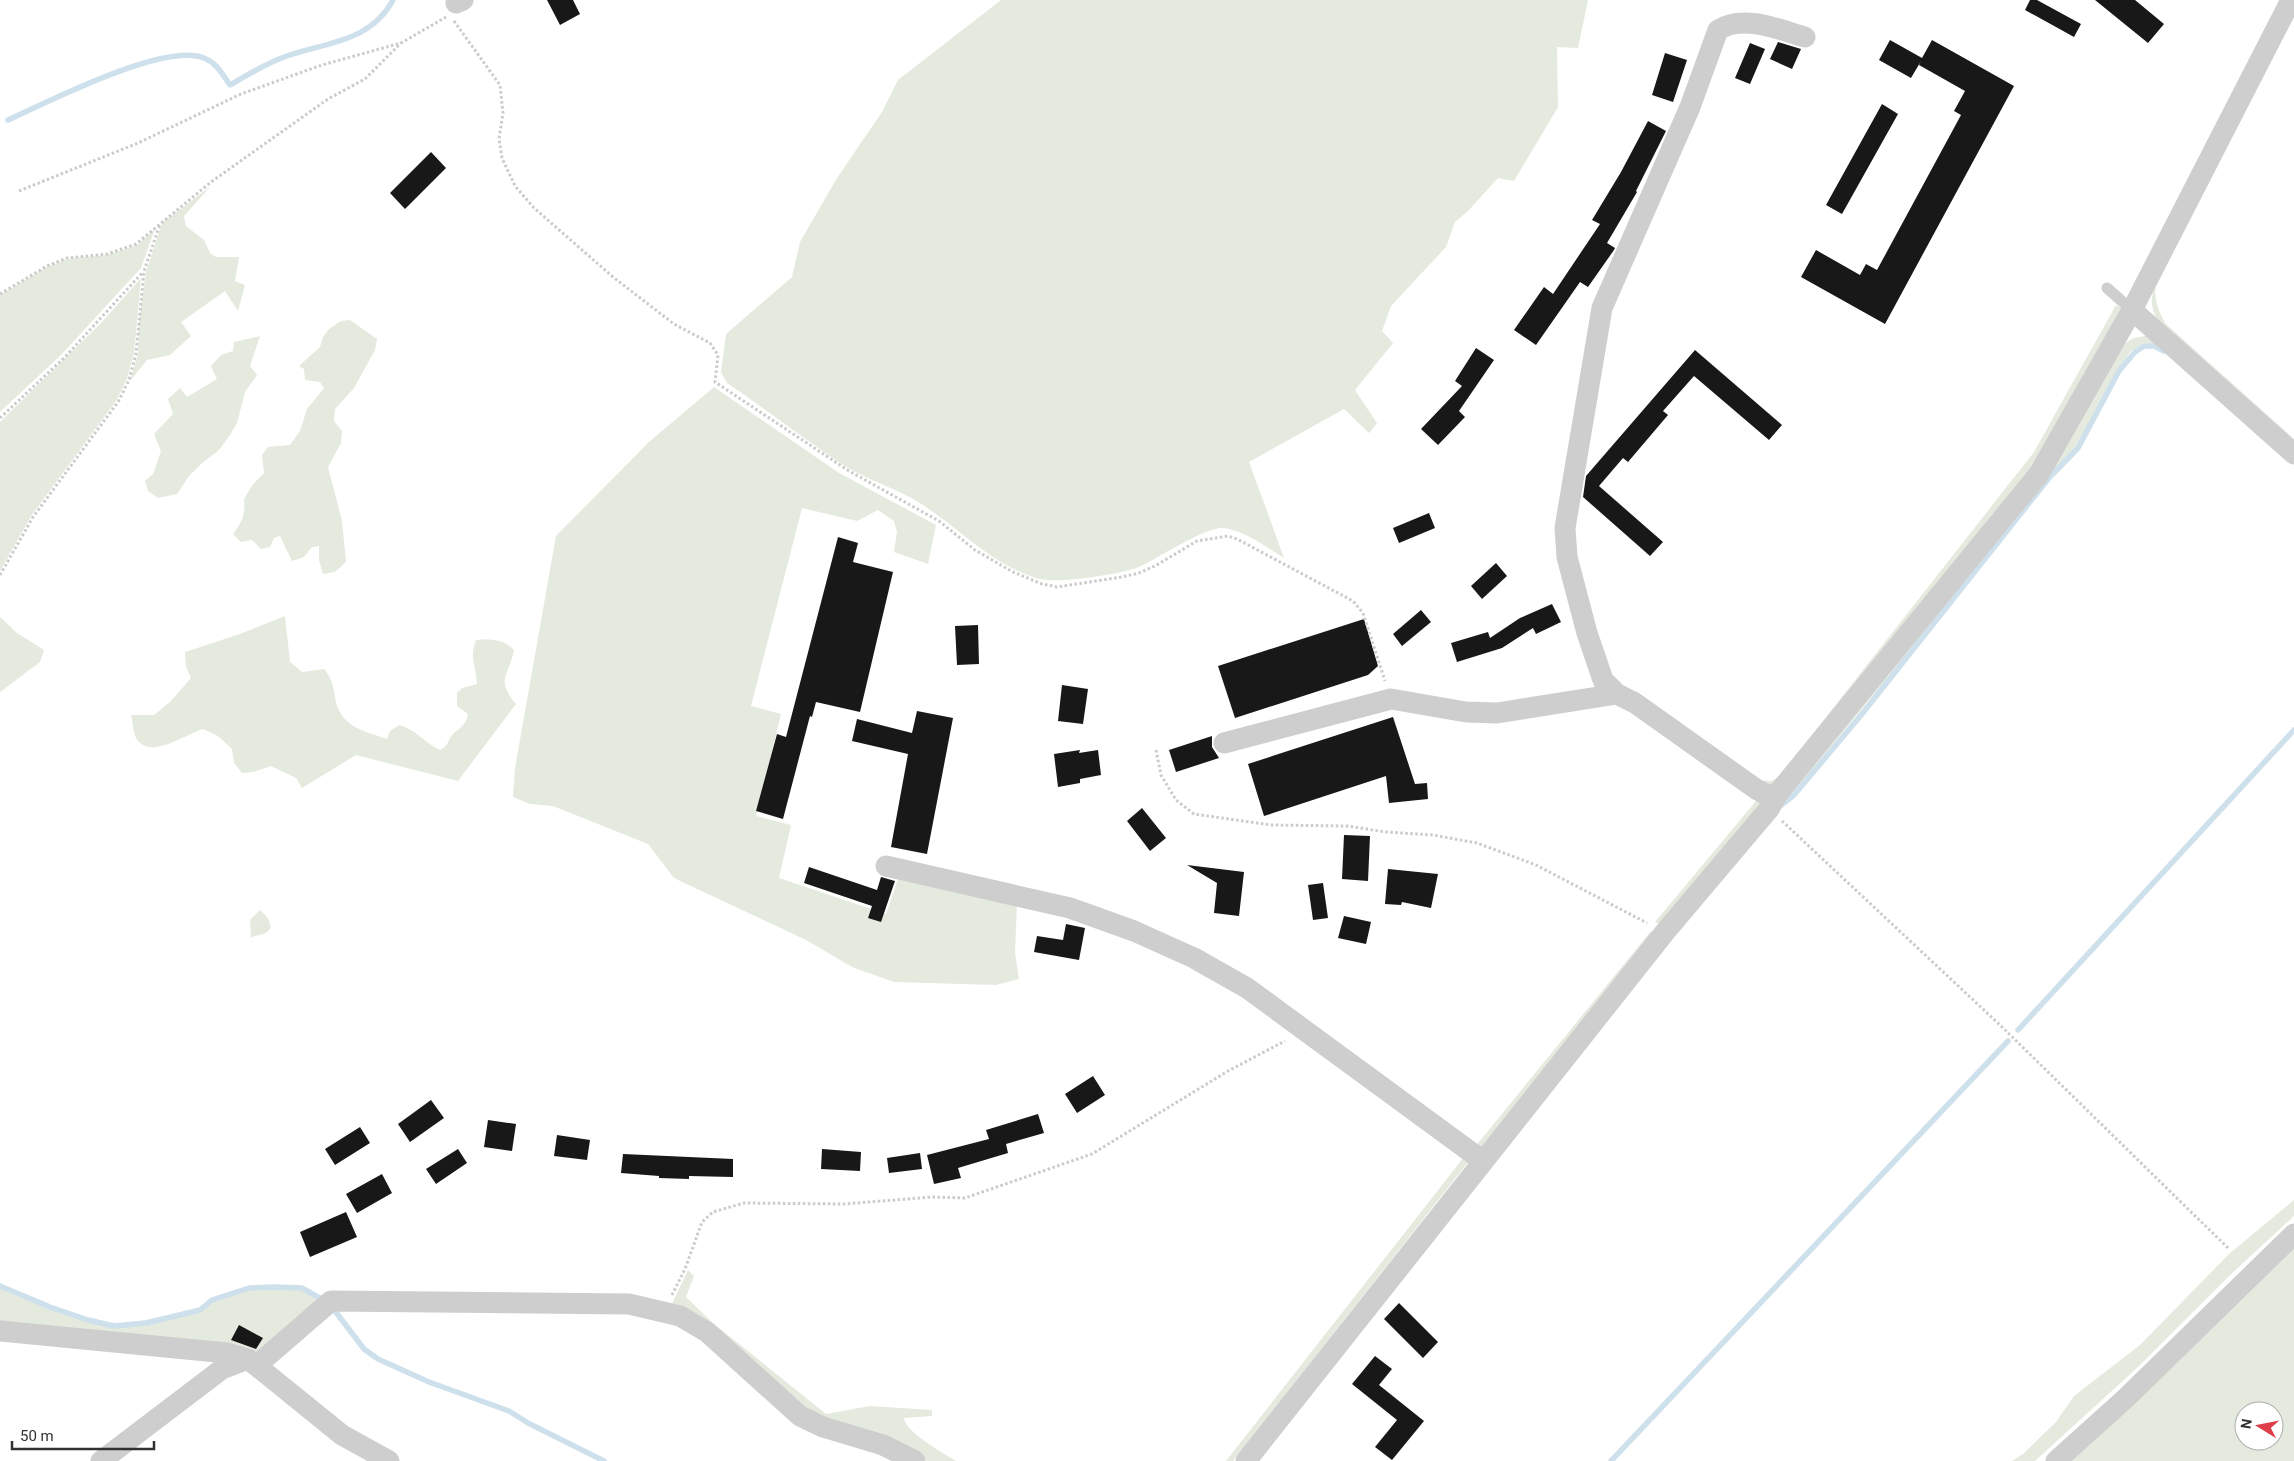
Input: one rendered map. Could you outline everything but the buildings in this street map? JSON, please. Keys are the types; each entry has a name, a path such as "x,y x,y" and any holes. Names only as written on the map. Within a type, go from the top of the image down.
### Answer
{"street":[{"path":"1246,1461 1665,932 1774,801 2039,474 2132,310 2291,0"},
{"path":"1774,801 1635,702 1617,694 1603,680 1587,633 1567,557 1565,528 1602,308 1690,107 1718,30 1728,24 1742,22 1805,37"},
{"path":"2132,310 2294,454"},
{"path":"1224,742 1391,699 1466,712 1497,713 1617,694"},
{"path":"886,866 1070,908 1126,928 1194,958 1240,984 1306,1029 1483,1161"},
{"path":"2056,1461 2126,1398 2294,1234"},
{"path":"101,1461 222,1369 253,1362 323,1308 629,1304 680,1316 708,1332 800,1416 822,1427 883,1445 915,1461"},
{"path":"0,1331 228,1353 253,1362 342,1435 388,1461"}],"lane":[{"path":"2107,288 2132,310"}],"path":[{"path":"0,294 47,266 67,258 107,254 136,244 211,182 328,99 365,79 401,43 456,6 500,85 503,113 499,139 502,158 515,186 534,208 620,282 674,324 710,343 718,355 715,382 849,471 938,521 975,550 1013,572 1042,584 1057,587 1131,575 1155,566 1197,541 1228,536 1237,539 1353,601 1363,614 1391,699"},
{"path":"19,191 138,143 241,94 322,65 401,43"},
{"path":"0,575 33,517 118,402 129,380 136,354 144,271 160,223"},
{"path":"0,418 65,357 144,271"},
{"path":"1156,750 1161,775 1176,800 1194,814 1271,825 1347,826 1386,832 1433,835 1477,843 1536,865 1665,932"},
{"path":"1774,801 2229,1249"},
{"path":"664,1312 685,1269 702,1222 713,1212 744,1203 844,1204 941,1197 965,1198 1092,1154 1228,1071 1306,1029"}],"shaded area":[{"path":"1001,0 1588,0 1578,48 1557,47 1558,107 1514,181 1498,178 1468,211 1455,222 1446,247 1391,306 1382,331 1393,343 1355,390 1377,423 1369,433 1344,409 1249,462 1284,558 1247,535 1223,528 1205,532 1194,537 1133,569 1075,579 1040,579 1008,566 993,557 914,499 845,466 727,383 721,372 726,334 792,277 800,242 837,178 882,112 898,80"},
{"path":"211,186 184,216 186,226 204,240 210,253 216,257 239,257 235,281 245,285 238,311 225,291 181,322 191,336 170,355 147,360 130,381 138,354 139,322 146,272 162,223"},
{"path":"155,229 141,268 62,354 0,412 0,295 47,267 67,259 107,255 137,245"},
{"path":"141,278 134,353 127,379 116,401 31,516 0,571 0,422 102,322"},
{"path":"2156,282 2155,293 2157,303 2166,324 2294,439 2294,447 2159,324 2152,303"},
{"path":"2116,305 2123,309 2044,453 1774,786 1752,780 1771,781 1779,777 2034,452"},
{"path":"350,320 377,339 375,350 354,388 335,409 334,421 342,431 341,443 328,467 342,521 346,562 335,572 323,574 319,560 319,546 312,547 304,557 292,561 280,536 274,538 270,547 261,549 252,540 241,542 233,534 243,518 244,499 253,484 264,473 262,455 268,447 290,445 300,431 307,409 324,388 320,382 305,380 304,369 299,366 320,347 323,337 329,329 341,321"},
{"path":"2150,335 2156,344 2144,343 2131,351 2117,371 2110,388 2075,447 2047,478 1975,571 1792,794 1777,805 2125,343 2134,338"},
{"path":"260,336 250,366 257,375 245,392 237,423 230,435 219,450 189,476 177,494 158,498 148,491 145,481 153,474 161,451 154,434 173,414 168,399 180,388 187,397 217,379 211,366 221,355 233,351 234,342"},
{"path":"714,387 839,473 936,525 928,564 894,552 897,532 894,521 878,510 857,521 802,508 751,706 781,714 756,816 791,825 779,878 886,914 898,879 1017,902 1015,953 1019,979 996,985 894,982 852,967 806,940 674,878 648,844 553,806 530,804 513,797 515,768 556,536 649,442"},
{"path":"285,616 290,662 302,672 324,669 332,682 338,708 342,715 347,721 361,730 387,739 390,731 399,725 440,750 467,718 468,714 457,706 457,693 462,688 477,684 473,657 476,640 496,640 510,646 514,650 505,677 505,683 506,689 516,704 458,781 356,755 302,788 296,778 271,766 253,772 242,773 234,763 232,749 218,736 203,729 158,747 142,744 136,738 131,715 154,715 170,702 191,678 186,667 185,652 240,634"},
{"path":"0,617 17,633 44,650 40,662 0,692"},
{"path":"1756,801 1763,802 1663,925 1655,922"},
{"path":"260,910 270,922 270,929 263,934 251,938 250,920"},
{"path":"1651,931 1657,935 1480,1153 1475,1147"},
{"path":"1464,1157 1469,1161 1233,1461 1226,1461"},
{"path":"2294,1200 2294,1216 2229,1276 2138,1367 2035,1461 2012,1461 2023,1454 2056,1422 2074,1396 2140,1345 2229,1254"},
{"path":"2294,1242 2294,1461 2067,1461"},
{"path":"688,1270 694,1276 686,1297 713,1323 826,1414 870,1406 932,1410 932,1416 904,1418 906,1424 917,1436 956,1461 927,1461 919,1456 819,1420 671,1306"},
{"path":"0,1289 49,1309 114,1328 146,1325 201,1312 213,1301 249,1290 302,1290 323,1303 259,1353 0,1327"}],"waterway":[{"path":"8,120 106,76 162,58 186,55 204,58 216,66 230,85 277,60 359,33 372,25 393,0"},
{"path":"1780,806 1794,795 1862,714 2049,478 2078,448 2119,371 2135,352 2144,346 2154,346 2164,351"},
{"path":"2018,1030 2294,730"},
{"path":"1611,1461 2008,1041"},
{"path":"0,1286 50,1307 88,1320 114,1326 146,1323 200,1310 212,1300 249,1288 302,1288 325,1301"},
{"path":"332,1307 364,1349 378,1359 429,1382 509,1411 528,1423 604,1461"}]}
